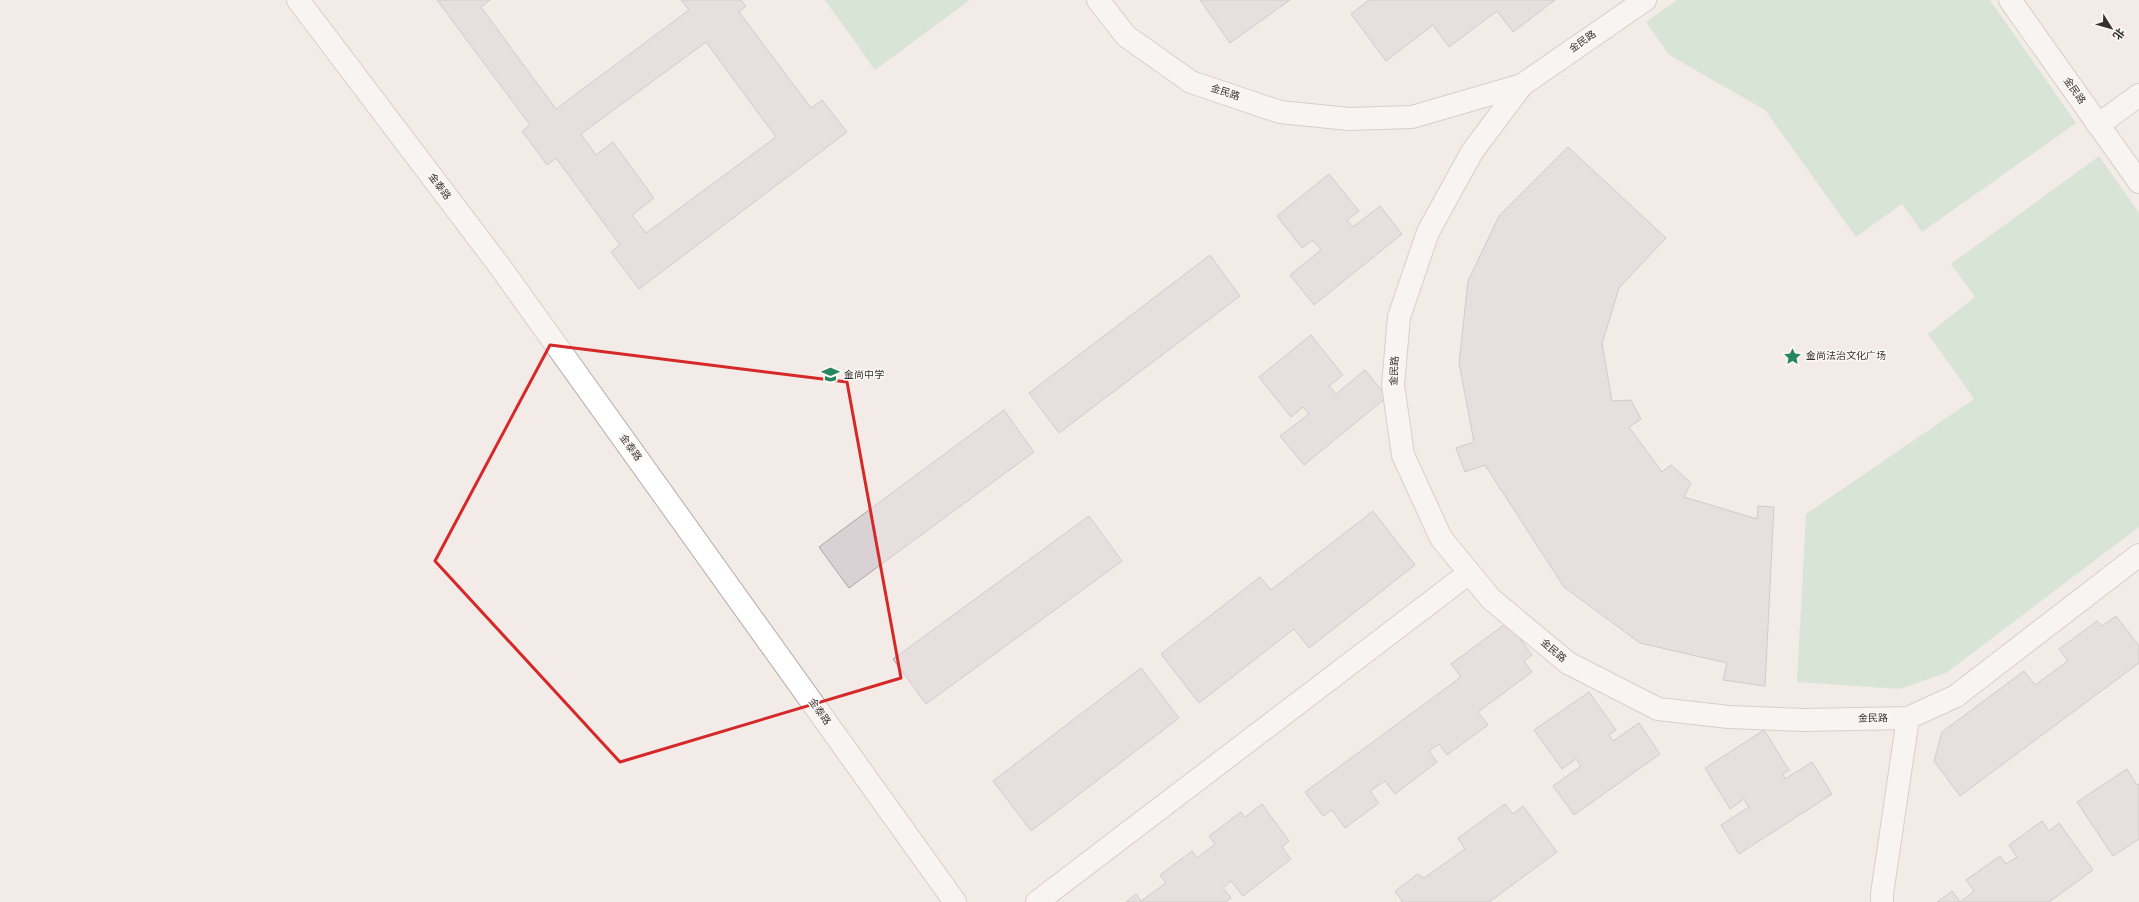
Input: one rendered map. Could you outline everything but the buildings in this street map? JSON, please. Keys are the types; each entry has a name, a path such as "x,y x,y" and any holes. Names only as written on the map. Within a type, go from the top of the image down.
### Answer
{"street":[{"name":"金泰路","path":"298,0 501,268 955,902"},
{"name":"金民路","path":"1098,0 1126,36 1191,82 1280,112 1349,119 1412,117 1522,85 1645,0"},
{"name":"金民路","path":"2010,0 2139,182"},
{"name":"金民路","path":"1522,85 1472,152 1428,232 1399,317 1393,384 1403,455 1441,538 1491,599 1568,663 1658,709 1729,717 1804,720 1908,718 1956,696 2139,555"},
{"path":"2098,125 2139,94"},
{"path":"1037,902 1469,573"},
{"path":"1882,902 1908,718"}],"highlighted area":[{"path":"550,345 847,382 901,678 620,762 435,561"}],"green space":[{"path":"825,0 970,0 875,70"},
{"path":"1677,0 1990,0 2076,123 1922,232 1902,204 1856,237 1765,110 1669,55 1646,22"},
{"path":"2099,156 2139,213 2139,527 1946,673 1900,689 1797,682 1806,514 1974,399 1928,334 1975,297 1951,264"}],"place":[{"name":"金尚法治文化广场","path":"1793,356"},
{"name":"金尚中学","path":"831,375"}]}
